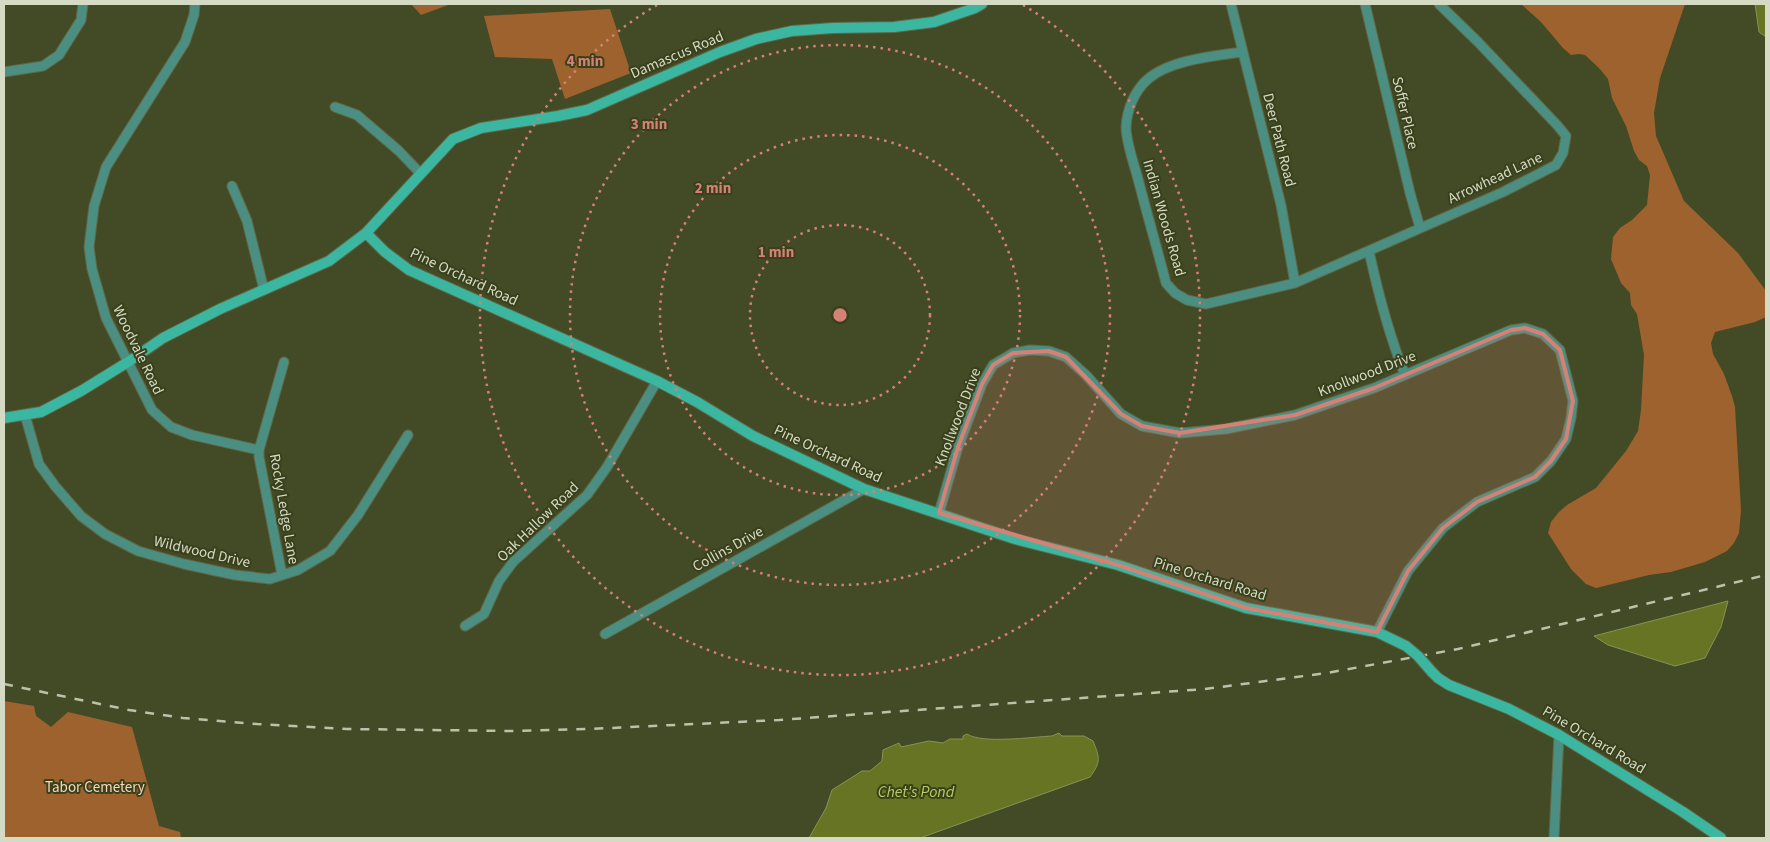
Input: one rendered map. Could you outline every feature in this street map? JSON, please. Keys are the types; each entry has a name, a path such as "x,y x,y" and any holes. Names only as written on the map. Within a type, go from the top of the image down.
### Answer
{"street":[{"path":"4,72 43,66 59,55 81,20 82,4"},
{"name":"Woodvale Road","path":"195,4 194,15 185,42 106,167 94,206 89,247 92,269 106,318 152,410 171,427 192,435 259,450"},
{"name":"Damascus Road","path":"366,233 453,139 481,128 587,110 720,52 756,39 792,30 894,27 934,22 982,4"},
{"name":"Deer Path Road","path":"1231,4 1281,205 1295,283"},
{"name":"Soffer Place","path":"1368,4 1410,193 1420,228"},
{"name":"Arrowhead Lane","path":"1369,251 1502,192 1556,165 1563,153 1566,136 1557,125 1439,4"},
{"name":"Indian Woods Road","path":"1242,52 1197,59 1166,68 1147,79 1134,96 1128,113 1126,129 1133,162 1166,283 1175,293 1187,300 1206,304 1295,283 1369,251"},
{"path":"335,107 357,115 399,151 420,173"},
{"path":"232,186 247,221 264,290"},
{"path":"4,418 41,412 81,391 163,338 329,261 366,233"},
{"name":"Pine Orchard Road","path":"366,233 385,252 409,270 657,381 697,402 753,436 864,489 1015,539 1118,565 1246,608 1377,632 1406,646 1438,678 1449,685 1509,709 1559,734 1721,838"},
{"path":"1369,251 1378,290 1405,375"},
{"name":"Knollwood Drive","path":"939,513 958,447 982,384 993,365 1013,353 1030,350 1050,351 1066,357 1086,375 1121,414 1142,426 1180,433 1226,429 1294,415 1374,388 1511,330 1525,328 1543,334 1560,350 1573,401 1566,439 1551,461 1535,477 1477,502 1443,528 1408,571 1377,632"},
{"name":"Rocky Ledge Lane","path":"282,575 259,450 284,362"},
{"name":"Oak Hallow Road","path":"465,626 484,614 499,580 512,562 587,495 607,467 657,381"},
{"name":"Wildwood Drive","path":"25,415 39,464 81,516 104,534 138,551 235,576 270,579 298,570 330,551 358,515 408,435"},
{"name":"Collins Drive","path":"605,634 864,489"},
{"path":"1554,838 1559,734"}],"highlighted area":[{"path":"1525,328 1543,334 1560,350 1573,401 1566,439 1551,461 1535,477 1477,502 1443,528 1408,571 1377,632 1246,608 1118,565 939,513 958,447 982,384 993,365 1013,353 1049,351 1066,357 1121,414 1142,426 1180,433 1295,415 1374,388 1511,330"}],"green space":[{"path":"411,4 451,4 421,15"},
{"path":"1521,4 1685,4 1660,78 1654,113 1656,136 1684,201 1738,253 1766,291 1766,317 1755,322 1715,332 1711,343 1713,354 1724,374 1735,407 1741,510 1739,533 1734,543 1727,551 1705,562 1671,572 1649,575 1596,588 1586,584 1571,569 1548,533 1551,522 1559,512 1567,505 1596,488 1626,451 1638,431 1644,355 1637,314 1631,305 1630,293 1621,283 1611,259 1613,237 1620,228 1632,220 1647,205 1650,175 1647,166 1639,160 1634,151 1626,126 1612,98 1608,79 1585,55 1571,55 1541,22"},
{"path":"610,9 631,73 565,99 552,59 495,57 484,16"},
{"name":"Tabor Cemetery","path":"4,701 34,706 36,716 51,727 68,712 132,727 159,826 180,832 181,838 4,838"}],"water":[{"path":"1755,4 1766,4 1766,37 1759,32"},
{"path":"1728,601 1721,627 1705,658 1675,666 1608,645 1594,636"},
{"name":"Chet's Pond","path":"1059,733 1062,736 1084,736 1093,741 1097,752 1098,764 1090,777 920,838 809,838 826,808 832,790 862,771 870,771 882,761 883,750 899,743 901,747 929,741 943,743 950,739 963,739 963,736 967,734 984,739 995,739 1052,736"}],"railway":[{"path":"4,684 129,710 183,718 348,729 512,731 779,720 1205,689 1327,673 1458,649 1766,575"}]}
